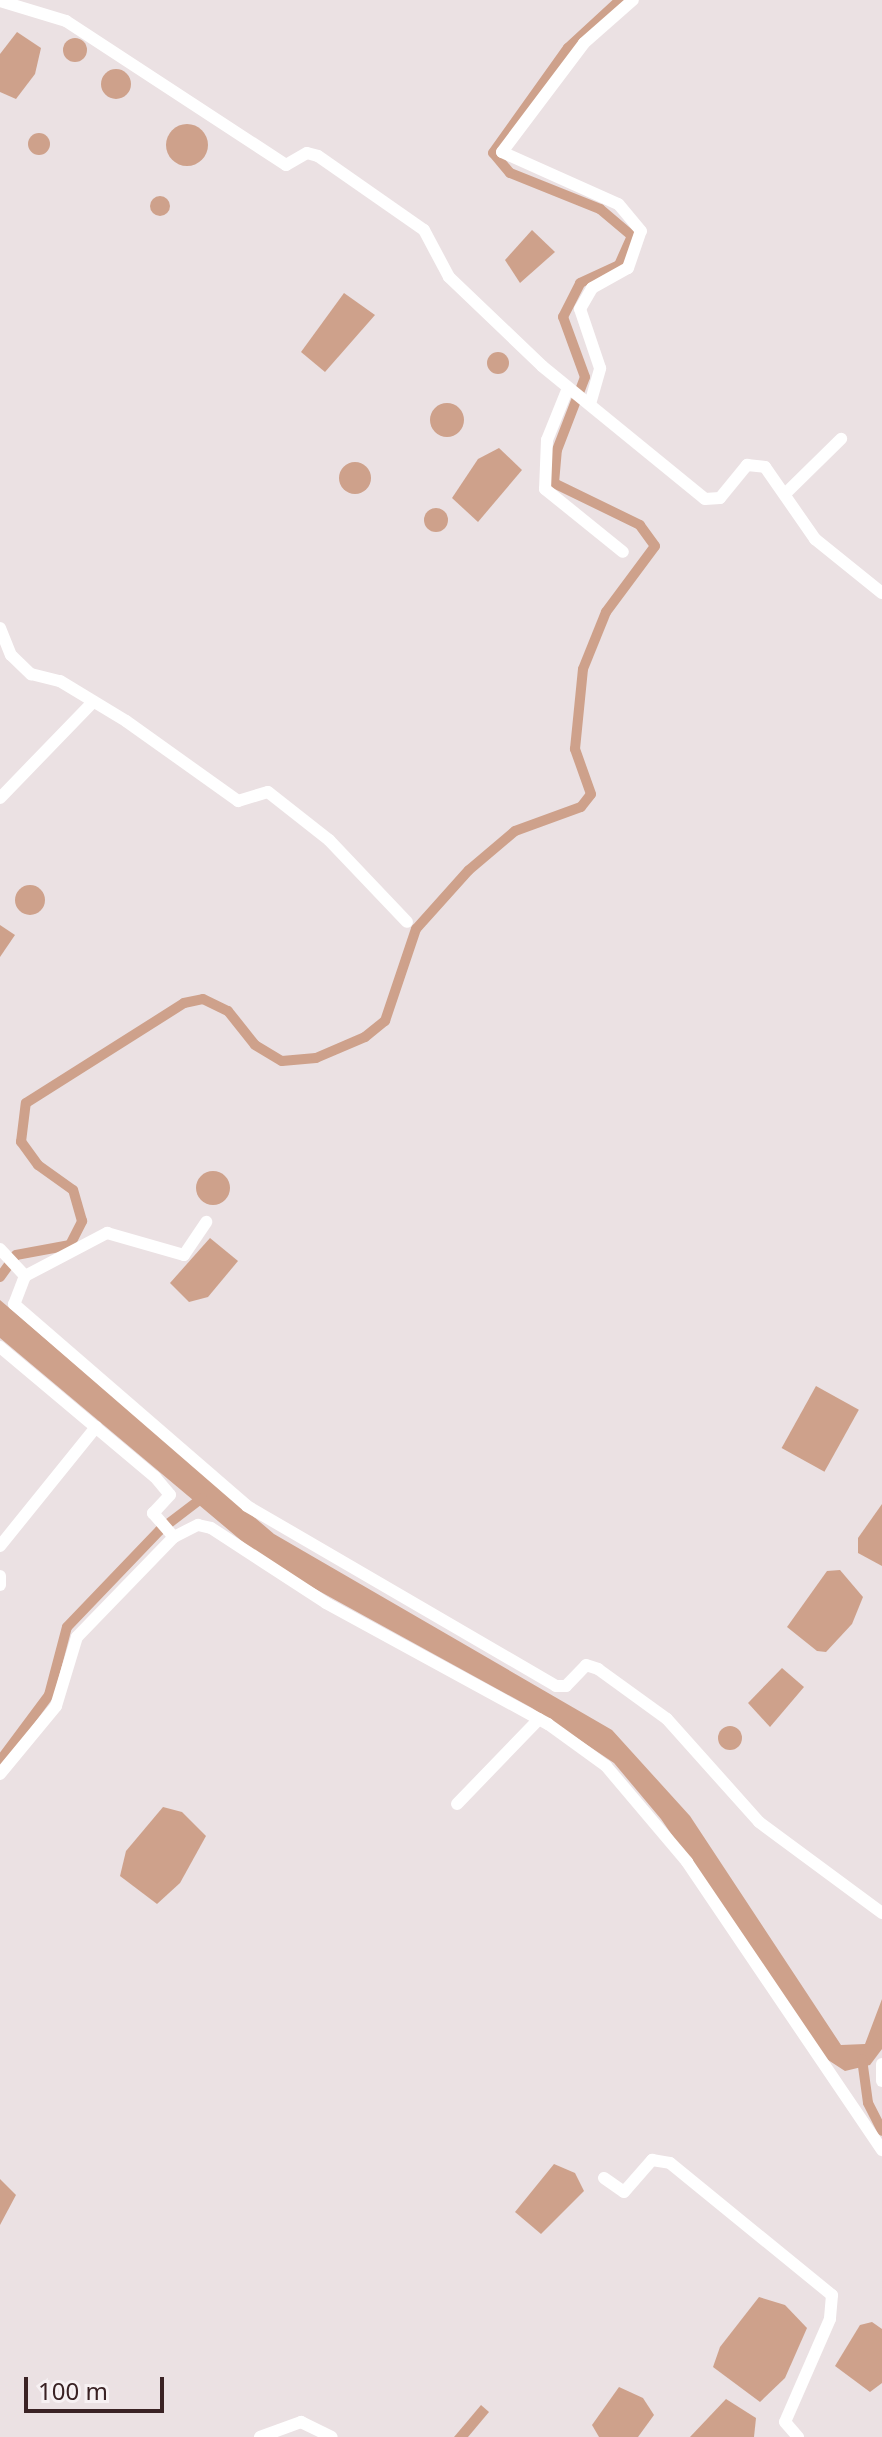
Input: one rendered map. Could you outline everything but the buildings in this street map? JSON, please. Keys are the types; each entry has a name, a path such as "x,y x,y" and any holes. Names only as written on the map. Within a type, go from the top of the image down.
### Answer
{"street":[{"path":"588,402 600,368 580,309 592,288 628,268 641,231 618,204 502,152 584,43 633,0"},
{"path":"0,1 66,21 286,165 313,153 381,198 424,230 443,271 570,389 705,499 720,498 739,470 756,463 787,492 815,539 881,589"},
{"path":"570,389 547,440 545,489 623,552"},
{"path":"787,492 841,439"},
{"path":"0,628 11,655 31,674 60,681 91,704 152,737 238,801 268,792 329,840 407,922"},
{"path":"0,798 91,704"},
{"path":"206,1222 184,1255 107,1233 23,1274 14,1304 256,1512 556,1686 566,1686 586,1665 598,1669 667,1719 759,1822 882,1913"},
{"path":"1,1251 23,1274"},
{"path":"0,1347 166,1489 169,1500 156,1516 173,1535"},
{"path":"0,1546 96,1427"},
{"path":"0,1774 56,1706 77,1637 173,1535 198,1525 211,1528 326,1603 539,1719 606,1766 670,1840 882,2150"},
{"path":"0,1576 0,1585"},
{"path":"457,1804 539,1719"},
{"path":"882,2064 882,2081"},
{"path":"604,2178 624,2192 652,2160 670,2163 832,2295 830,2319 785,2422 798,2437"},
{"path":"260,2437 301,2422 332,2437"}],"shaded area":[{"path":"17,32 41,48 35,74 16,99 0,92 0,54"},
{"path":"70,38 80,38 87,45 87,55 80,62 70,62 63,55 63,45"},
{"path":"116,69 126,74 131,84 126,94 116,99 106,94 101,84 106,74"},
{"path":"187,124 202,130 208,145 202,160 187,166 172,160 166,145 172,130"},
{"path":"35,133 43,133 50,144 43,155 35,155 28,148 28,140"},
{"path":"160,196 167,199 170,206 167,213 160,216 153,213 150,206 153,199"},
{"path":"532,230 555,252 520,283 505,260"},
{"path":"344,293 375,315 325,372 301,352"},
{"path":"498,352 509,363 498,374 487,363"},
{"path":"447,403 459,408 464,420 459,432 447,437 435,432 430,420 435,408"},
{"path":"499,448 522,470 478,522 452,498 478,459"},
{"path":"355,462 366,467 371,478 366,489 355,494 344,489 339,478 344,467"},
{"path":"436,508 447,515 448,520 441,531 436,532 425,525 424,520 431,509"},
{"path":"30,885 41,889 45,900 41,911 30,915 19,911 15,900 19,889"},
{"path":"0,925 15,935 0,957"},
{"path":"213,1171 225,1176 230,1188 225,1200 213,1205 201,1200 196,1188 201,1176"},
{"path":"210,1238 238,1261 208,1297 189,1302 170,1283"},
{"path":"0,1300 274,1534 612,1730 690,1816 841,2045 865,2044 882,1999 882,2049 870,2065 845,2071 825,2058 661,1819 614,1763 532,1708 268,1563 0,1338"},
{"path":"816,1386 859,1410 824,1472 782,1448"},
{"path":"882,1504 882,1566 858,1553 858,1538"},
{"path":"840,1570 863,1597 852,1624 826,1652 817,1651 787,1627 827,1571"},
{"path":"782,1668 804,1687 770,1727 748,1703"},
{"path":"730,1726 741,1733 742,1738 735,1749 730,1750 719,1743 718,1738 725,1727"},
{"path":"163,1807 182,1812 206,1836 180,1883 157,1904 120,1876 126,1851"},
{"path":"554,2164 575,2173 584,2191 541,2234 515,2212"},
{"path":"0,2179 16,2195 0,2225"},
{"path":"759,2297 785,2305 807,2328 785,2378 760,2402 713,2367 720,2347"},
{"path":"872,2322 882,2329 882,2383 870,2392 835,2366 860,2325"},
{"path":"619,2387 643,2398 654,2415 638,2437 599,2437 592,2425"},
{"path":"726,2399 756,2418 754,2437 690,2437"},
{"path":"481,2405 489,2412 468,2437 454,2437"}],"waterway":[{"path":"0,1277 16,1255 70,1245 82,1221 73,1190 38,1165 21,1142 26,1103 184,1003 203,999 228,1011 255,1045 282,1061 316,1058 365,1037 385,1021 416,929 469,870 515,831 581,807 591,794 575,749 583,669 606,612 655,546 640,525 554,483 557,450 585,377 563,317 580,283 619,265 632,236 600,209 510,173 493,153 568,48 620,0"},
{"path":"0,1761 49,1695 67,1627 160,1530 202,1498"},
{"path":"862,2059 868,2103 882,2131"}]}
